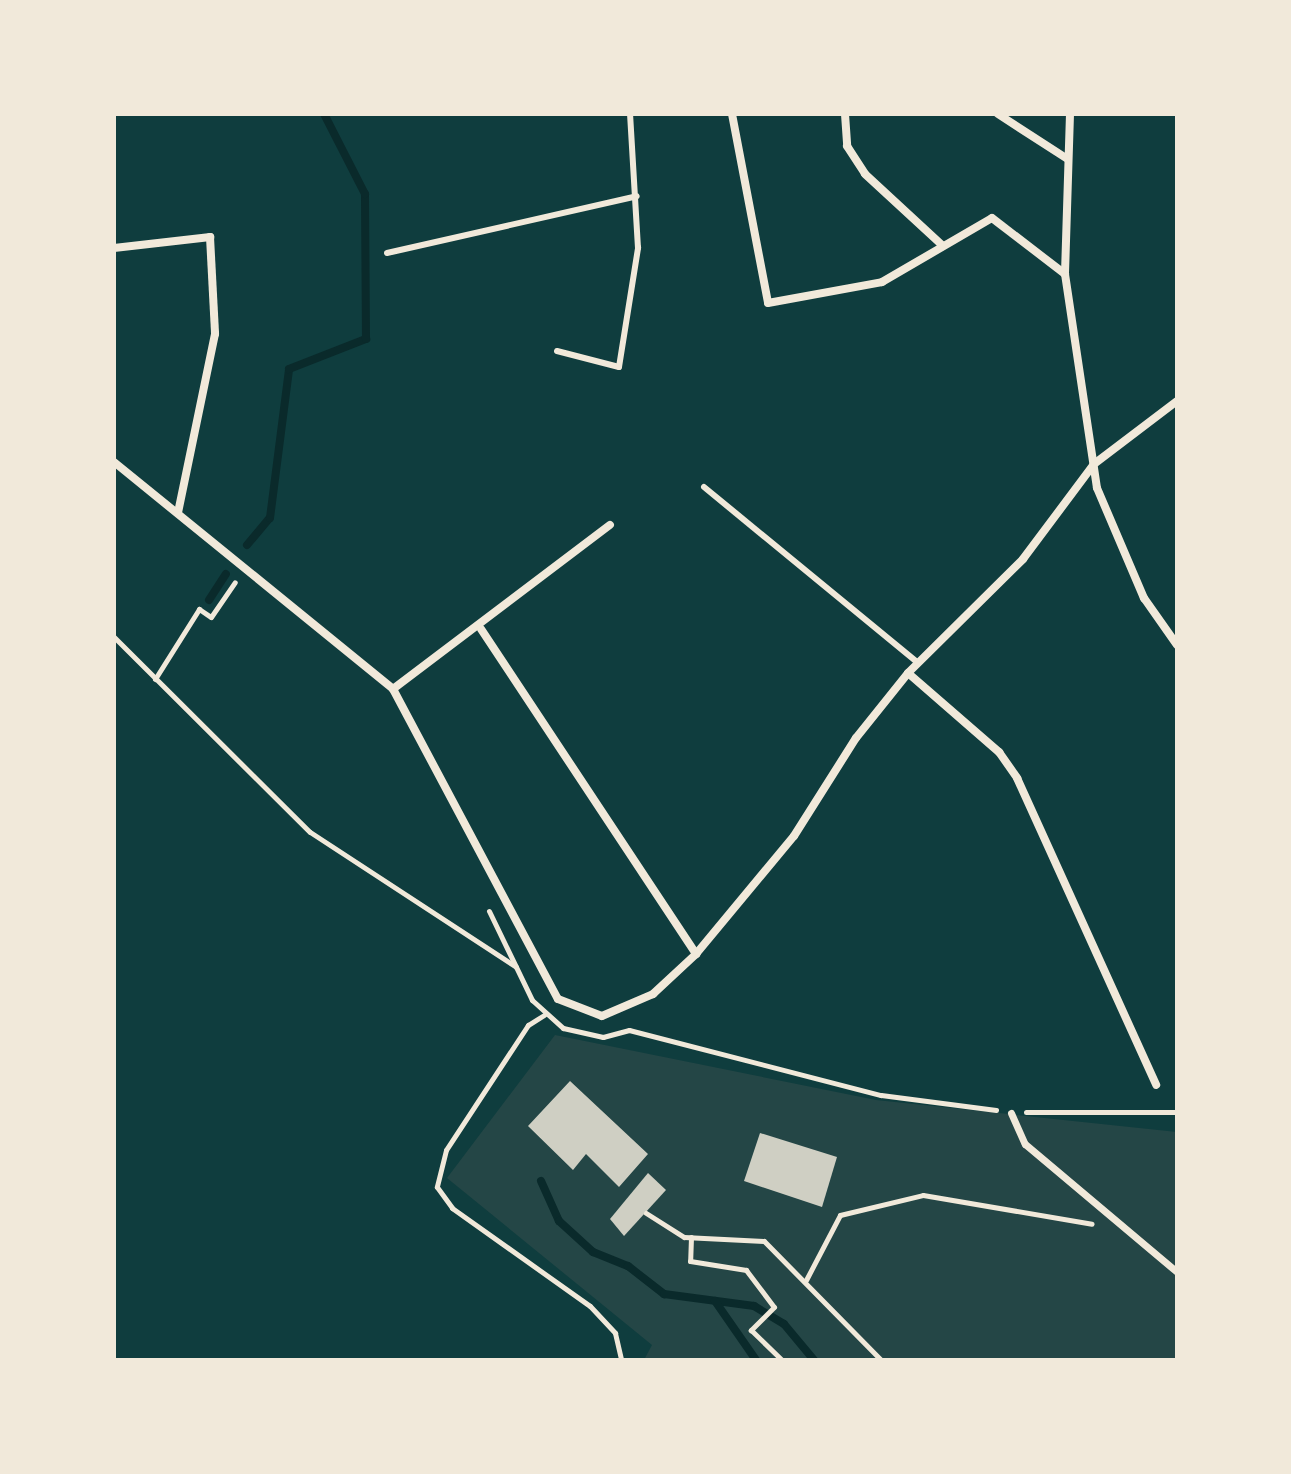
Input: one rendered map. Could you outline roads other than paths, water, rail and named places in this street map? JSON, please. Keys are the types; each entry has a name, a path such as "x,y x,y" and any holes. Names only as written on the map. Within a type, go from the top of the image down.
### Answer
{"street":[{"path":"732,114 768,303 882,282 992,218 1065,274"},
{"path":"845,114 847,146 865,174 943,246"},
{"path":"998,114 1066,158"},
{"path":"1070,114 1066,158 1065,274 1097,488 1144,598 1177,645"},
{"path":"114,248 210,237 215,334 178,512"},
{"path":"114,462 393,689 558,999 577,1012 613,1014 653,994 696,954 794,836 856,738 908,673 1023,559 1094,464 1177,401"},
{"path":"393,689 481,629 610,525"},
{"path":"481,629 696,954"},
{"path":"908,673 999,752 1017,778 1156,1085"},
{"path":"1011,1113 1025,1144 1177,1272"}],"lane":[{"path":"557,351 619,367 638,248 630,114"},
{"path":"387,253 637,196"},
{"path":"704,487 918,663"}],"waterway":[{"path":"247,545 270,518 289,369 366,339 365,194 324,114"},
{"path":"209,600 226,574"},
{"path":"541,1181 559,1221 593,1252 628,1266 664,1294 754,1306 784,1324 814,1360"},
{"path":"715,1301 756,1360"}]}
